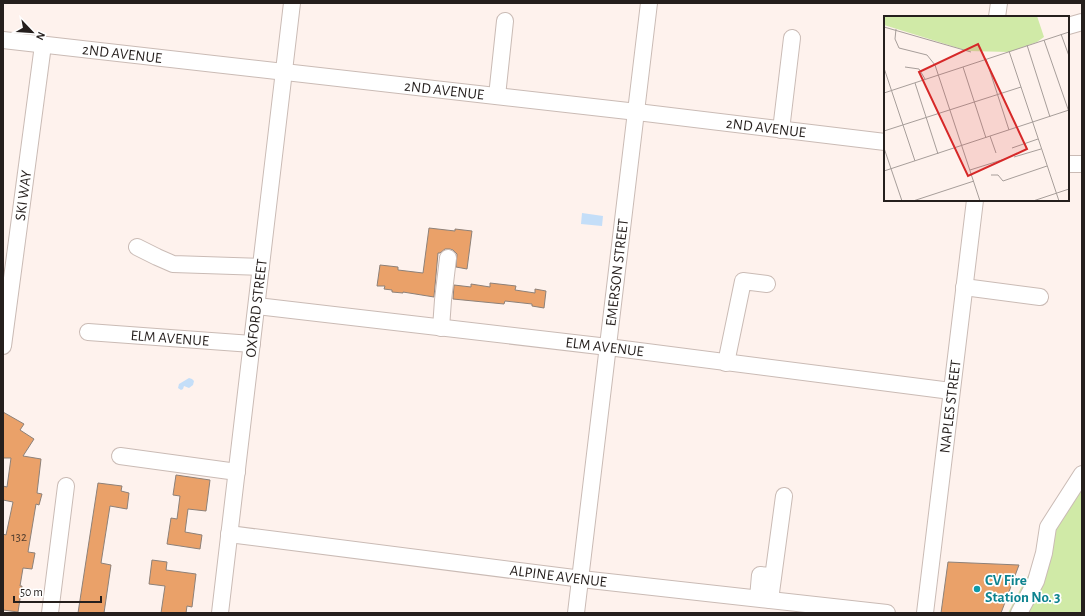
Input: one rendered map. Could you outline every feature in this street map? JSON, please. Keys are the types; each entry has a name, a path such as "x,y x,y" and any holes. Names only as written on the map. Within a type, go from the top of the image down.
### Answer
{"street":[{"name":"OXFORD STREET","path":"220,613 292,3"},
{"name":"EMERSON STREET","path":"576,613 649,3"},
{"path":"997,16 999,3"},
{"path":"497,96 505,21"},
{"path":"1069,26 1082,22"},
{"path":"781,130 792,38"},
{"name":"2ND AVENUE","path":"3,40 637,112 884,142"},
{"name":"SKI WAY","path":"3,346 43,45"},
{"path":"1069,164 1082,164"},
{"name":"NAPLES STREET","path":"925,613 975,201"},
{"path":"137,247 157,258 173,264 261,267"},
{"path":"441,328 442,300 448,258"},
{"path":"726,363 743,281 767,284"},
{"path":"964,287 1040,296"},
{"name":"ELM AVENUE","path":"257,306 951,391"},
{"name":"ELM AVENUE","path":"88,332 252,344"},
{"path":"120,456 206,469 237,472"},
{"path":"1019,613 1036,581 1044,553 1048,527 1082,474"},
{"path":"50,613 66,486"},
{"path":"758,602 773,576 784,496"},
{"name":"ALPINE AVENUE","path":"229,534 758,602 888,613"}],"green space":[{"path":"1082,485 1082,613 1008,613 1022,586"}],"water":[{"path":"582,213 603,216 602,226 581,224"},
{"path":"189,378 194,381 193,385 189,388 184,386 181,390 178,388 179,384"}],"building":[{"path":"429,228 472,231 467,269 456,267 457,254 453,250 445,249 438,253 434,297 403,292 392,292 392,290 384,289 385,286 377,286 380,265 398,267 398,270 423,273"},
{"path":"490,283 516,286 515,290 535,293 535,289 546,291 544,308 532,306 532,304 505,301 504,304 453,299 454,285 471,287 471,284 490,287"},
{"path":"3,412 24,424 20,430 34,439 23,456 41,459 37,493 42,494 39,505 36,504 28,552 35,553 32,569 23,568 18,612 3,610 3,534 6,535 13,502 3,500 3,486 7,487 11,458 3,458"},
{"path":"176,475 210,480 206,511 188,509 185,532 202,535 200,549 167,544 171,518 177,519 180,496 173,495"},
{"path":"98,483 122,486 121,491 129,493 127,509 110,506 101,563 111,565 104,613 78,613"},
{"path":"152,560 167,562 166,570 196,574 192,607 187,606 186,613 161,613 165,586 149,584"},
{"name":"CV Fire Station No. 3","path":"948,562 1019,565 1001,613 941,613"}],"place":[{"name":"CV Fire Station No. 3","path":"977,589"}]}
